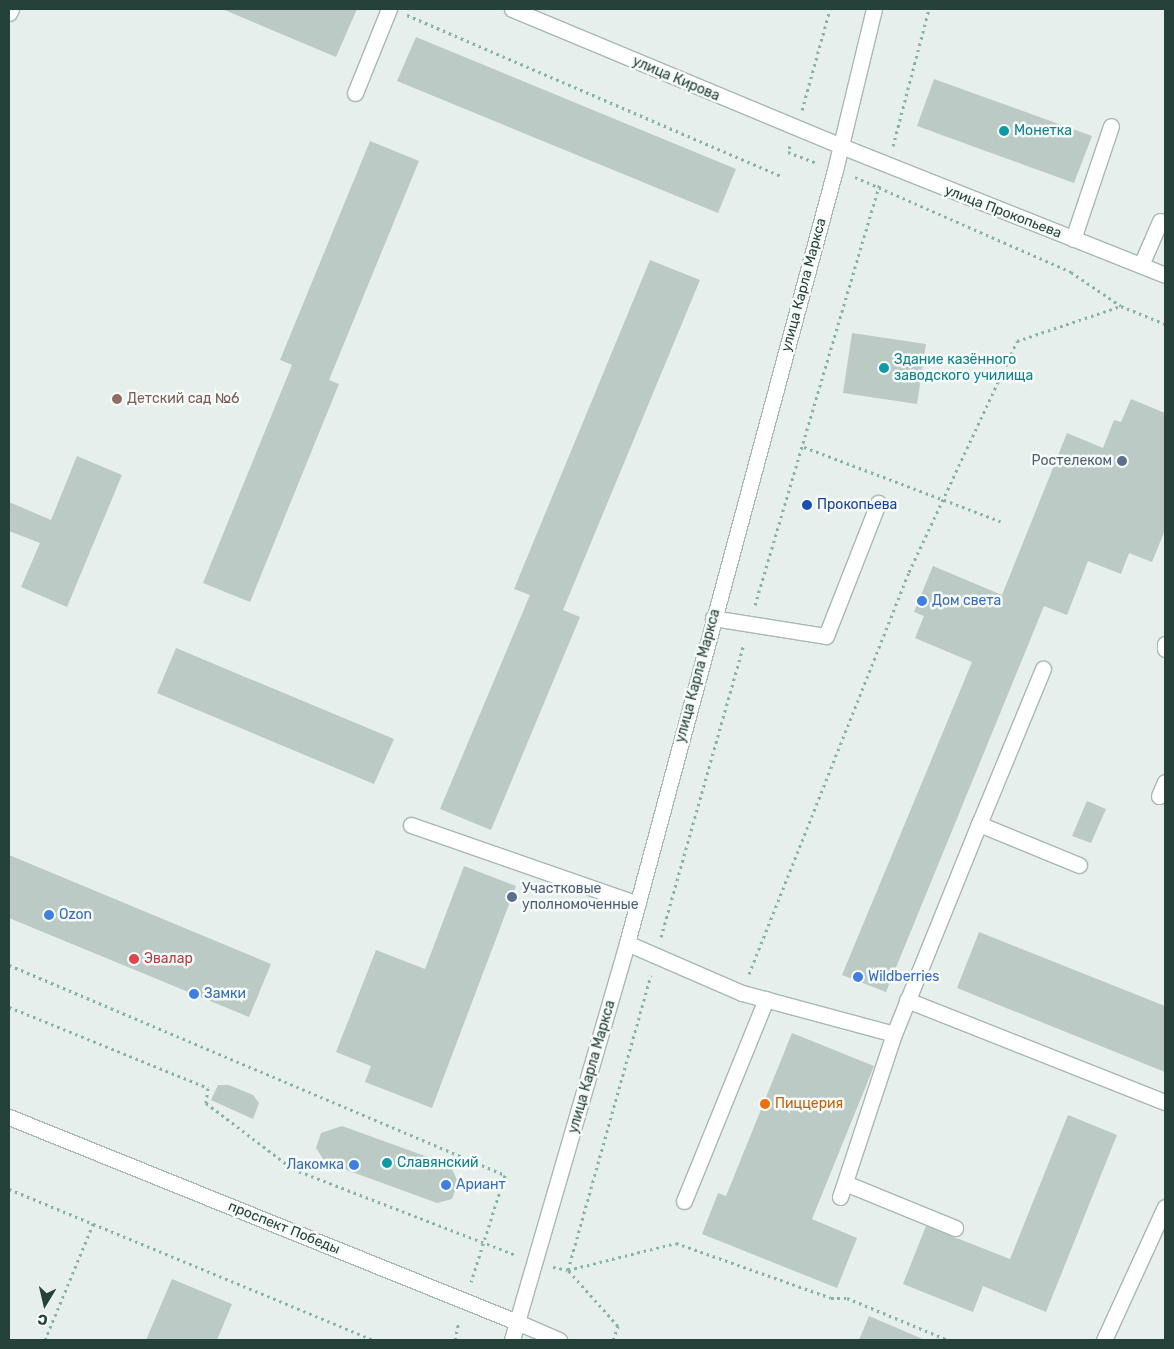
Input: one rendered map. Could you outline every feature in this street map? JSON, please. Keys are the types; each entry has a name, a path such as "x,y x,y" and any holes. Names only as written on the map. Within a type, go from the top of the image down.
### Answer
{"main road":[{"path":"9,13 11,9"},
{"name":"улица Кирова","path":"512,9 795,130 841,146"},
{"name":"улица Карла Маркса","path":"512,1340 638,904 712,618 835,170 874,9"},
{"path":"355,93 395,11"},
{"path":"1073,239 1111,126"},
{"name":"улица Прокопьева","path":"841,146 1165,275"},
{"path":"1141,265 1160,221"},
{"path":"712,618 826,636 878,503"},
{"path":"1165,644 1165,649"},
{"path":"955,1228 842,1190 907,1000 1043,668"},
{"path":"979,824 1079,865"},
{"path":"411,825 638,904"},
{"path":"627,943 742,993 894,1034"},
{"path":"684,1202 766,999"},
{"path":"907,1000 1165,1102"},
{"name":"проспект Победы","path":"9,1118 465,1300 559,1340"},
{"path":"1104,1340 1165,1207"}],"path":[{"path":"830,9 788,152 835,170 1071,272 1120,306 1165,324"},
{"path":"395,11 781,176"},
{"path":"742,993 909,572 1017,341 1120,306"},
{"path":"804,447 1000,521"},
{"path":"9,965 505,1175 465,1300 455,1340"},
{"path":"9,1007 208,1088 206,1104 293,1169 535,1262 568,1270 676,1243 831,1298 847,1298 948,1340"},
{"path":"9,1189 373,1340"},
{"path":"45,1340 93,1224"},
{"path":"568,1270 618,1326 613,1340"}],"building":[{"path":"222,9 357,9 336,57"},
{"path":"416,37 736,169 718,213 397,81"},
{"name":"Монетка","path":"934,79 1092,136 1074,183 917,126"},
{"path":"370,141 419,161 329,380 339,384 250,602 203,583 292,365 280,360"},
{"path":"650,260 700,280 563,610 580,617 491,830 440,809 530,595 514,589"},
{"name":"Здание казённого заводского училища","path":"852,333 926,344 917,404 843,393"},
{"path":"1131,399 1165,413 1165,530 1152,562 1129,553 1121,574 1088,561 1067,615 1044,606 886,992 842,975 972,662 915,638 924,616 914,612 933,566 1002,595 1067,433 1103,448 1114,420 1121,422"},
{"path":"77,456 122,475 67,607 21,587 40,543 9,531 9,502 51,520"},
{"path":"176,648 394,739 374,784 157,693"},
{"path":"1087,801 1106,809 1091,843 1072,836"},
{"path":"9,855 271,964 249,1017 9,918"},
{"path":"464,866 516,886 432,1108 365,1082 371,1066 336,1052 376,950 425,969"},
{"path":"979,932 1165,1006 1165,1072 957,988"},
{"path":"792,1033 874,1066 812,1219 857,1238 837,1288 702,1234 718,1193 726,1196"},
{"path":"218,1085 229,1085 253,1095 259,1103 253,1119 211,1100"},
{"path":"1068,1115 1117,1135 1046,1312 983,1286 973,1312 903,1284 926,1226 1010,1259"},
{"name":"Славянский","path":"342,1126 450,1165 458,1182 452,1199 437,1203 325,1162 316,1148 321,1133"},
{"path":"172,1279 232,1304 217,1340 146,1340"},
{"path":"869,1316 925,1340 859,1340"}],"place":[{"name":"Монетка","path":"1004,131"},
{"name":"Здание казённого заводского училища","path":"884,368"},
{"name":"Детский сад №6","path":"117,399"},
{"name":"Ростелеком","path":"1122,461"},
{"name":"Прокопьева","path":"807,505"},
{"name":"Дом света","path":"922,601"},
{"name":"Участковые уполномоченные","path":"512,897"},
{"name":"Ozon","path":"49,915"},
{"name":"Эвалар","path":"134,959"},
{"name":"Wildberries","path":"858,977"},
{"name":"Замки","path":"194,994"},
{"name":"Пиццерия","path":"765,1104"},
{"name":"Славянский","path":"387,1163"},
{"name":"Лакомка","path":"354,1165"},
{"name":"Ариант","path":"446,1185"}]}
